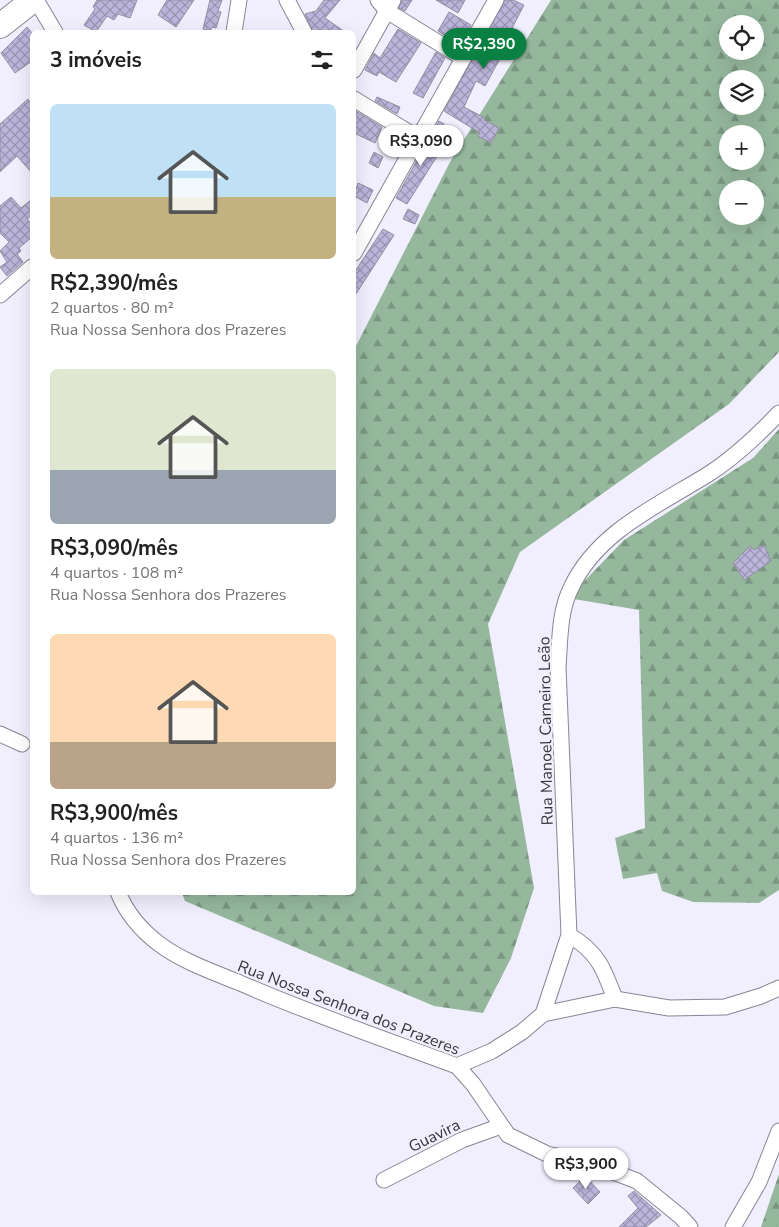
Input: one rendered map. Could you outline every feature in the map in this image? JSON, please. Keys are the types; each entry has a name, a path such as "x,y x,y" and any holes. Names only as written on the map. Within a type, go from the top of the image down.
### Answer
{"main road":[{"path":"0,26 35,0"}],"street":[{"path":"35,0 54,30"},
{"path":"234,30 239,0"},
{"path":"287,0 303,30"},
{"path":"356,249 496,0"},
{"path":"356,66 386,4 463,58"},
{"path":"356,100 418,138"},
{"path":"0,295 30,269"},
{"name":"Rua Manoel Carneiro Leão","path":"543,1014 569,935 558,667 561,623 570,590 586,561 610,538 741,450 779,413"},
{"path":"0,734 22,744"},
{"name":"Rua Nossa Senhora dos Prazeres","path":"119,895 136,922 158,943 185,959 285,1003 457,1066 473,1084 508,1135 539,1150 599,1166 637,1181 681,1224"},
{"path":"569,935 596,955 606,972 615,999"},
{"path":"457,1066 492,1051 522,1032 543,1014 615,999 669,1008 725,1007 761,996 779,988"},
{"name":"Guavira","path":"384,1180 462,1140 501,1126"},
{"path":"733,1227 759,1182 779,1131"}],"green space":[{"path":"551,0 779,0 779,352 729,404 520,552 488,624 534,888 511,958 483,1013 434,1006 185,901 183,895 356,895 356,346 450,162"},
{"path":"779,429 779,890 759,903 693,902 662,891 657,873 623,879 615,838 645,828 639,610 568,598 624,540 753,458"},
{"path":"779,1174 779,1227 761,1227"}],"building":[{"path":"97,0 137,0 130,18 118,14 114,20 107,16 97,30 93,30 84,25 95,9 93,7"},
{"path":"167,0 194,0 176,27 158,15"},
{"path":"210,0 222,0 218,11 221,12 216,28 212,27 210,30 203,29"},
{"path":"324,0 340,0 325,18 342,30 312,30 305,14 316,11"},
{"path":"402,0 412,0 405,11 399,8"},
{"path":"436,0 465,0 458,13"},
{"path":"505,0 513,0 524,5 506,40 509,42 485,86 476,81 464,107 499,128 491,143 478,136 480,133 444,111"},
{"path":"449,12 471,25 460,45 438,31"},
{"path":"27,27 30,31 30,62 15,73 1,53"},
{"path":"398,29 421,43 396,82 379,72 377,76 365,70 374,53 380,58"},
{"path":"436,52 445,58 423,98 413,93"},
{"path":"377,97 400,107 397,114 375,101"},
{"path":"28,99 30,102 30,171 17,156 0,172 0,124"},
{"path":"356,111 382,127 375,143 356,134"},
{"path":"439,121 444,124 435,143 439,145 436,152 439,153 407,204 396,198"},
{"path":"374,152 383,157 378,168 369,163"},
{"path":"358,183 373,190 367,203 356,197"},
{"path":"11,197 21,208 30,201 30,217 27,219 30,223 30,239 19,248 21,251 17,254 23,262 7,276 0,267 7,262 0,251 9,242 0,233 0,206"},
{"path":"408,209 419,215 415,224 403,219"},
{"path":"383,229 394,235 356,294 356,270"},
{"path":"764,545 771,561 744,580 733,563 750,546 754,550"},
{"path":"585,1176 600,1192 588,1204 573,1188"},
{"path":"634,1191 661,1215 646,1227 619,1227 638,1208 628,1196"}]}
